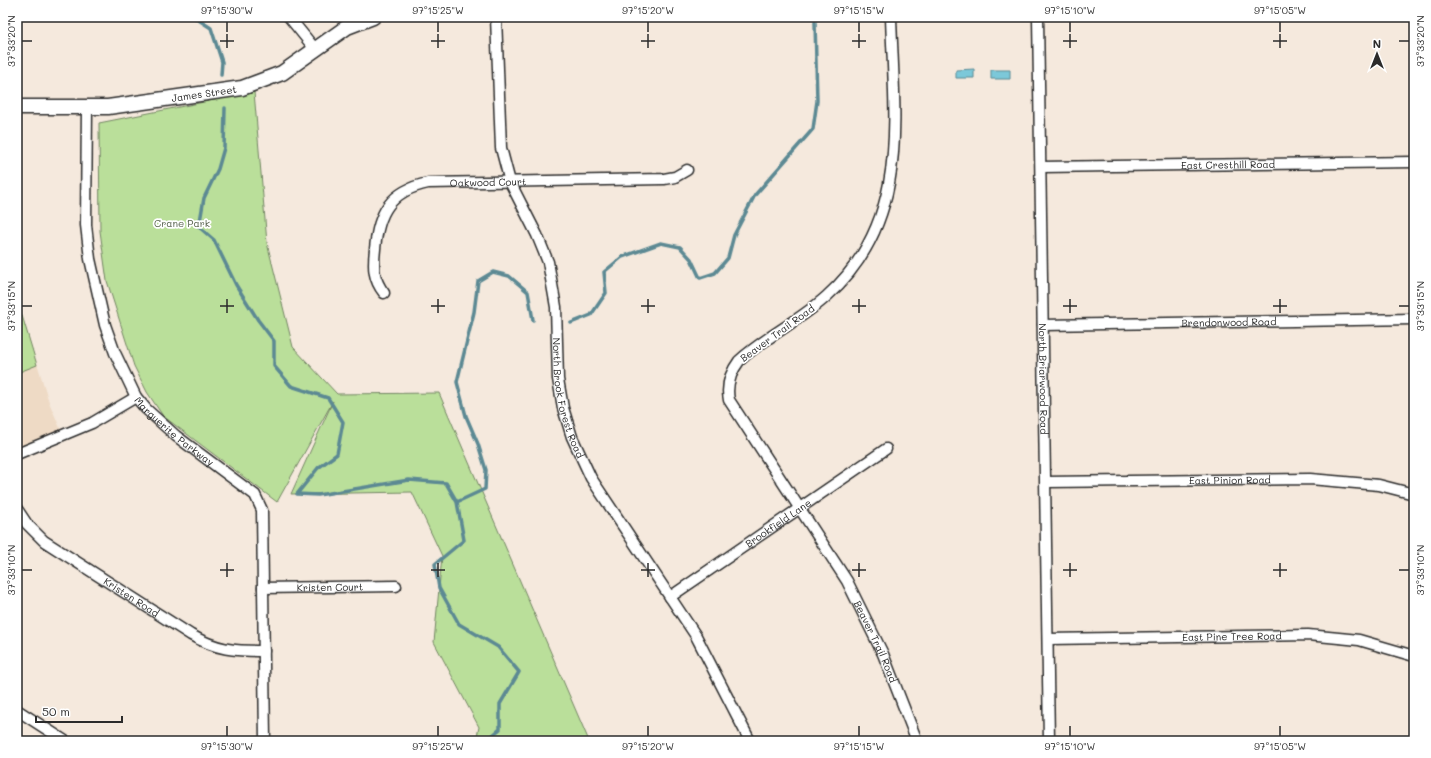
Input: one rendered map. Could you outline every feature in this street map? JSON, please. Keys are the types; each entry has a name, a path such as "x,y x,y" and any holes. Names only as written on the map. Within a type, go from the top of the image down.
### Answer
{"street":[{"path":"289,17 315,49"},
{"name":"James Street","path":"17,108 87,106 108,107 242,88 282,73 347,27 373,17"},
{"name":"North Brook Forest Road","path":"496,17 500,137 503,156 510,182 538,235 551,274 556,308 558,379 563,408 572,437 592,478 670,597 711,663 750,741"},
{"name":"Beaver Trail Road","path":"891,17 893,159 887,197 871,238 857,262 828,296 807,313 747,354 739,361 732,371 728,383 729,400 848,581 883,654 917,741"},
{"name":"North Briarwood Road","path":"1038,17 1049,741"},
{"name":"Marguerite Parkway","path":"87,106 86,225 90,259 107,330 115,353 136,397 156,419 176,436 255,495 258,499 263,515 265,741"},
{"name":"East Cresthill Road","path":"1041,167 1414,162"},
{"name":"Oakwood Court","path":"384,293 377,284 374,275 376,232 384,211 393,200 416,186 428,183 664,179 675,177 687,170"},
{"name":"Brendonwood Road","path":"1043,325 1414,319"},
{"path":"17,454 92,423 136,397"},
{"name":"Brookfield Lane","path":"670,597 886,449"},
{"name":"East Pinion Road","path":"1046,482 1310,479 1379,485 1414,494"},
{"name":"Kristen Road","path":"17,509 27,524 44,541 196,638 220,648 236,651 264,651"},
{"name":"Kristen Court","path":"263,588 396,586"},
{"name":"East Pine Tree Road","path":"1048,639 1308,635 1359,640 1414,656"},
{"path":"17,710 65,741"}],"shaded area":[{"path":"17,299 49,402 63,435 17,454"}],"green space":[{"name":"Crane Park","path":"254,92 267,243 293,347 337,394 439,393 589,741 476,741 479,727 434,642 442,556 412,492 291,494 333,401 277,502 163,416 147,392 134,366 107,281 100,231 99,123"},
{"path":"17,299 37,365 17,373"}],"water":[{"path":"974,69 974,78 956,78 956,70"},
{"path":"991,70 1010,70 1010,79 991,79"}],"waterway":[{"path":"194,17 211,28 222,62 221,75"},
{"path":"571,323 591,315 606,293 604,272 622,257 661,243 680,247 691,259 700,278 715,273 728,258 734,235 755,195 813,129 817,101 815,22"},
{"path":"225,108 224,148 218,169 204,198 199,227 214,240 236,285 258,320 274,341 274,366 291,386 328,398 343,422 337,454 318,468 297,494 318,495 409,480 446,483 457,502 464,540 435,564 439,588 459,624 498,647 519,672 500,704 500,729 486,741"},
{"path":"457,502 485,489 486,470 478,444 466,416 457,382 474,312 478,281 493,272 509,276 528,292 533,320"}]}
